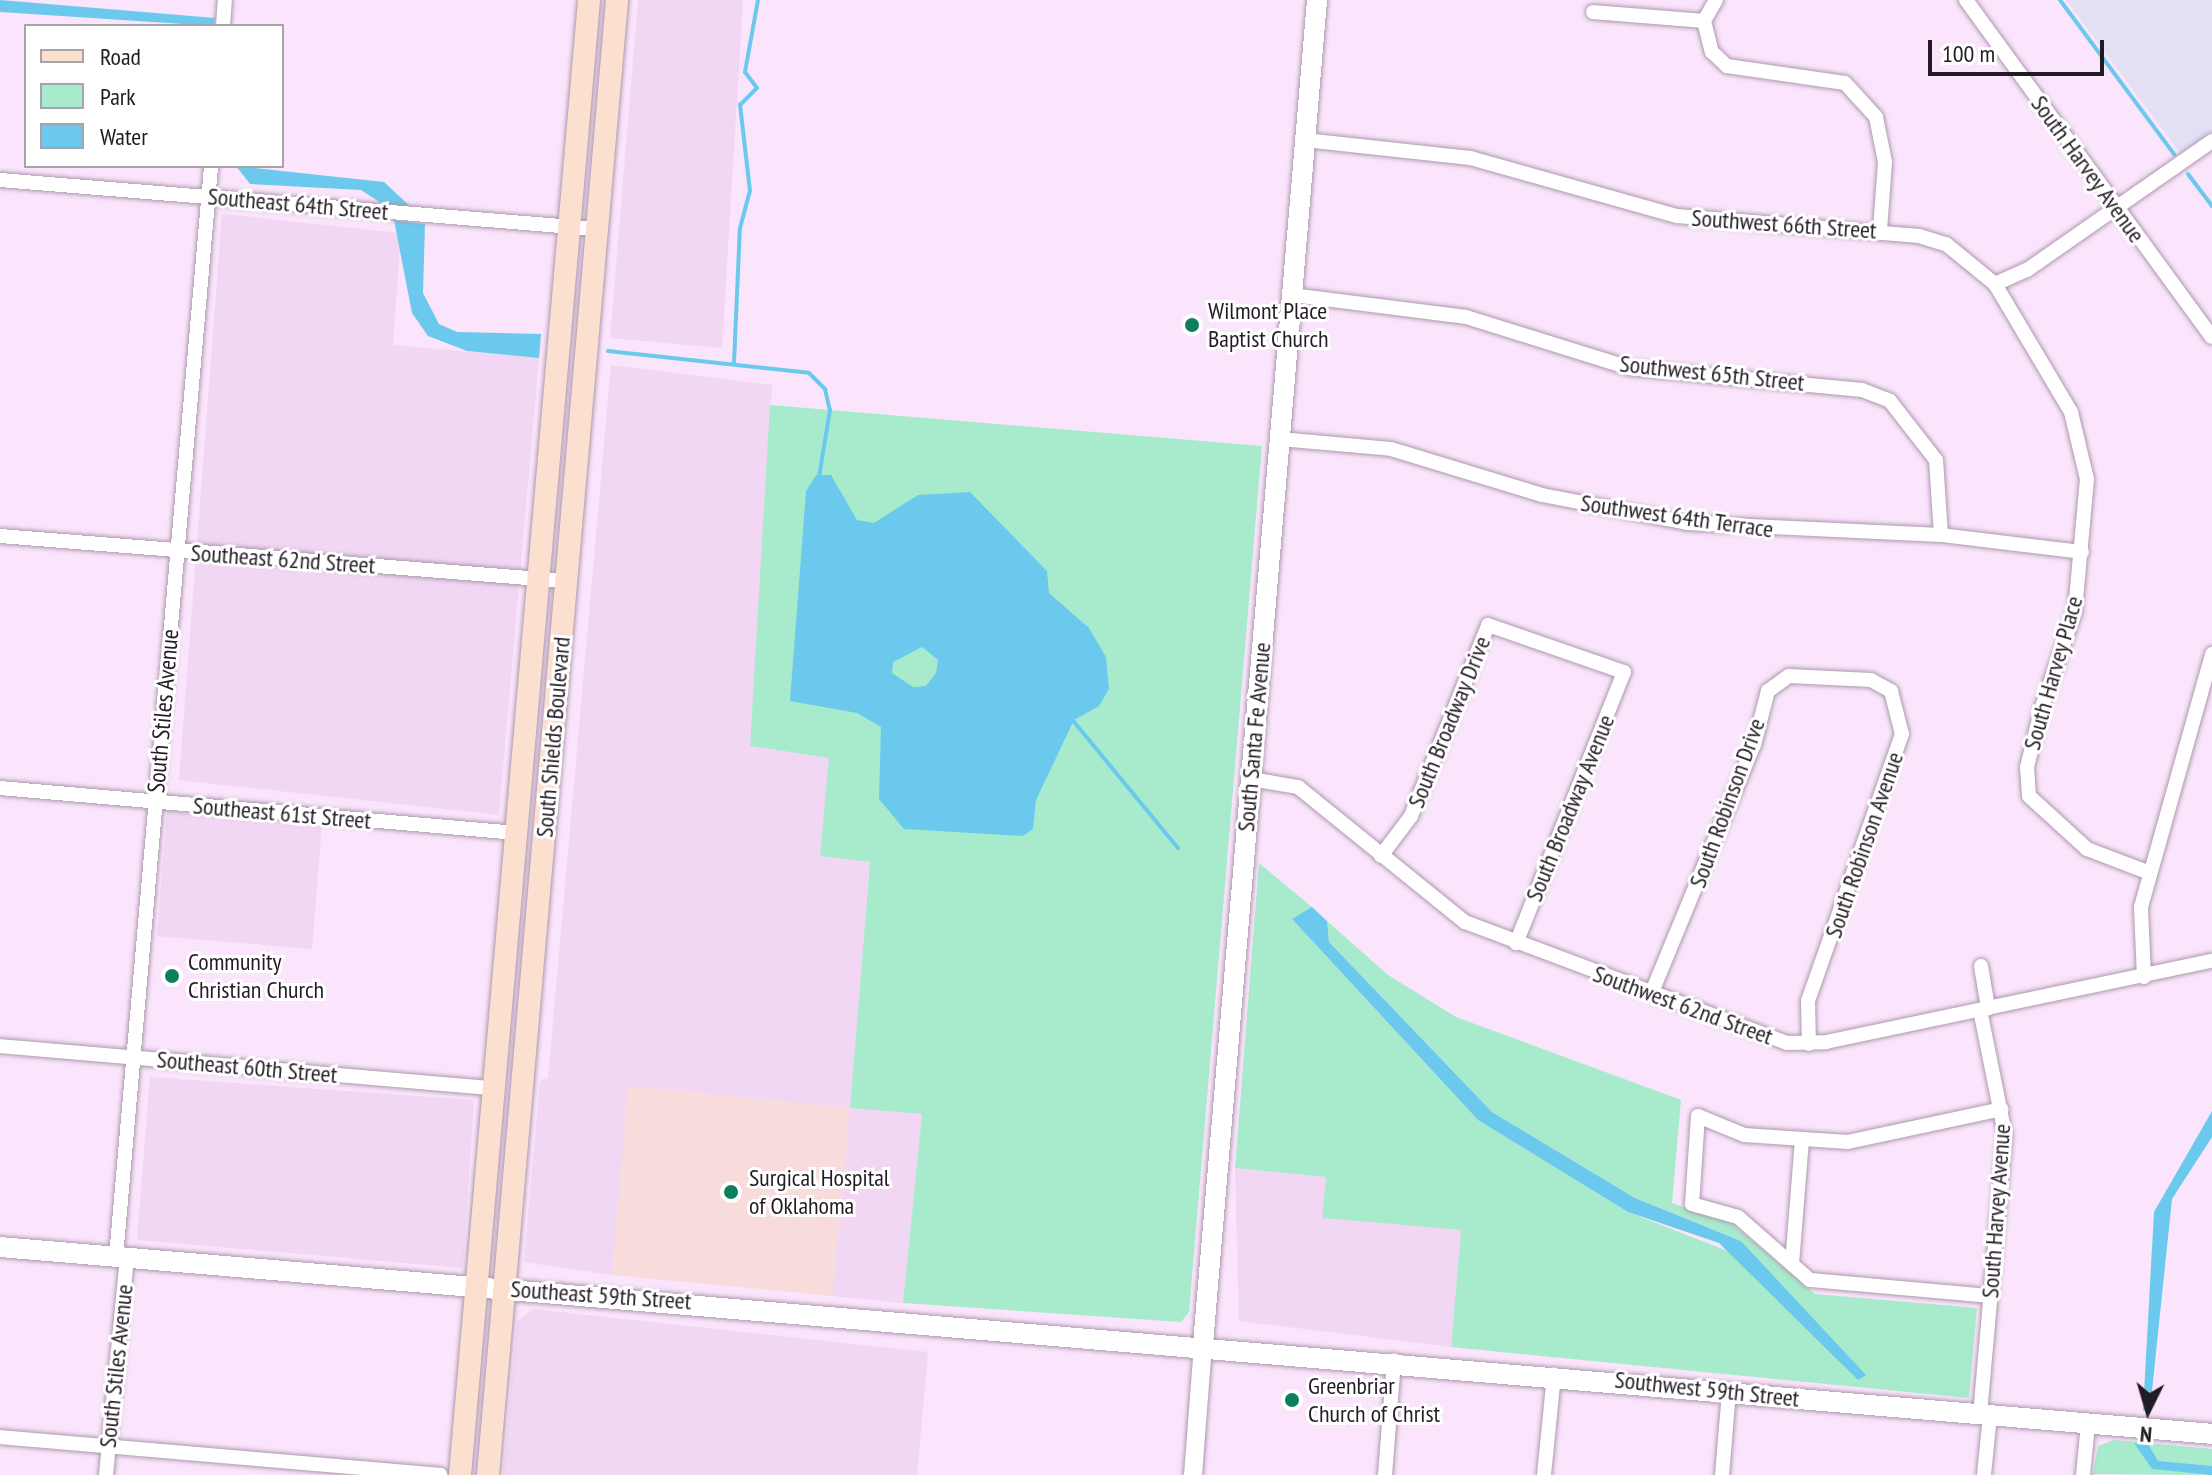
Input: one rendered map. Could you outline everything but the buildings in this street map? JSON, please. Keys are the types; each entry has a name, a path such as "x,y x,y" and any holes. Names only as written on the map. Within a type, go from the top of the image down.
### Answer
{"main road":[{"name":"South Shields Boulevard","path":"460,1475 589,0"},
{"name":"South Shields Boulevard","path":"488,1475 617,0"},
{"name":"South Santa Fe Avenue","path":"1203,1344 1317,0"},
{"path":"508,930 536,932"},
{"name":"Southeast 59th Street","path":"0,1247 1203,1344"},
{"name":"Southwest 59th Street","path":"1203,1344 2212,1434"}],"street":[{"path":"224,21 225,0"},
{"path":"1716,0 1704,21 1712,52 1727,66 1822,77 1862,97 1883,135 1880,230"},
{"name":"South Harvey Avenue","path":"1966,0 2212,337"},
{"path":"1593,12 1704,21"},
{"name":"Southwest 66th Street","path":"1305,140 1470,158 1677,216 1880,230 1946,244 1995,284"},
{"path":"1995,284 2118,209 2212,141"},
{"name":"South Stiles Avenue","path":"106,1475 134,1058 211,168"},
{"name":"Southeast 64th Street","path":"0,180 597,229"},
{"name":"South Harvey Place","path":"1995,284 2071,412 2087,479 2075,611 2027,767 2029,796 2087,849 2150,873"},
{"name":"Southwest 65th Street","path":"1292,295 1466,317 1630,368 1862,390 1890,401 1936,460 1941,535"},
{"name":"Southwest 64th Terrace","path":"1280,439 1391,449 1542,495 1687,523 1941,535 2082,552"},
{"name":"Southeast 62nd Street","path":"0,536 566,581"},
{"name":"South Broadway Drive","path":"1381,856 1411,816 1488,625 1624,672"},
{"path":"2144,977 2137,935 2150,873 2212,654"},
{"name":"South Broadway Avenue","path":"1516,943 1624,672"},
{"name":"South Robinson Drive","path":"1652,992 1749,757 1768,691 1789,676 1848,677"},
{"name":"South Robinson Avenue","path":"1809,1044 1808,1001 1902,734 1891,691 1848,677"},
{"name":"Southwest 62nd Street","path":"1251,779 1298,787 1450,914 1516,943 1774,1039 1809,1044 2212,961"},
{"name":"Southeast 61st Street","path":"0,788 516,833"},
{"name":"South Harvey Avenue","path":"1981,966 1984,1009 2002,1109 1990,1296 1984,1475"},
{"name":"Southeast 60th Street","path":"0,1046 494,1088"},
{"path":"1990,1296 1810,1280 1738,1217 1692,1204 1698,1116 1744,1135 1848,1142 2002,1109"},
{"path":"1792,1264 1802,1139"},
{"name":"South Santa Fe Avenue","path":"1193,1475 1203,1344"},
{"path":"1385,1475 1394,1360"},
{"path":"1544,1475 1554,1374"},
{"path":"1722,1475 1729,1392"},
{"path":"2083,1475 2088,1424"},
{"path":"0,1437 440,1475"}],"shaded area":[{"path":"638,0 743,0 722,348 610,338"},
{"path":"2066,0 2212,0 2212,132 2181,154"},
{"path":"222,214 401,233 393,345 539,358 499,815 179,780"},
{"path":"611,365 772,385 750,746 830,758 820,856 870,862 850,1107 922,1114 903,1303 832,1296 850,1108 629,1086 612,1275 524,1262 540,1081 548,1078"},
{"path":"167,811 322,824 312,949 157,936"},
{"path":"150,1077 474,1100 463,1268 137,1240"},
{"name":"Surgical Hospital of Oklahoma","path":"628,1086 850,1108 832,1296 612,1275"},
{"path":"1235,1168 1326,1177 1323,1218 1461,1230 1451,1347 1239,1321"},
{"path":"533,1309 928,1352 917,1475 503,1475 517,1321"}],"green space":[{"path":"770,405 1262,446 1189,1312 1181,1322 903,1303 922,1114 850,1108 870,862 820,856 829,758 750,746"},
{"path":"1259,863 1312,907 1293,920 1478,1120 1628,1212 1735,1254 1858,1380 1741,1241 1635,1198 1492,1112 1329,942 1327,921 1388,975 1456,1017 1681,1100 1672,1203 1732,1224 1815,1294 1977,1308 1969,1398 1451,1347 1461,1230 1322,1218 1326,1177 1235,1168"},
{"path":"2114,1440 2212,1449 2212,1475 2093,1474 2098,1446"}],"water":[{"path":"0,0 215,18 214,24 183,24 0,12"},
{"path":"238,168 384,182 412,208 384,205 361,190 250,184"},
{"path":"394,220 425,224 423,293 439,324 457,332 541,334 539,358 467,351 428,336 412,313"},
{"path":"816,475 831,475 857,520 874,523 918,495 970,492 1047,571 1049,593 1089,628 1106,657 1109,689 1099,706 1074,720 1036,800 1033,829 1023,836 904,829 879,799 881,727 857,713 790,701 806,491","holes":["922,647 938,660 936,673 926,686 913,687 892,673 893,662"]},
{"path":"1312,907 1327,921 1329,942 1492,1112 1635,1198 1741,1241 1866,1375 1858,1380 1719,1243 1628,1212 1478,1120 1292,919"},
{"path":"2212,1111 2212,1137 2172,1199 2150,1410 2143,1411 2154,1212"},
{"path":"2134,1443 2148,1444 2158,1461 2212,1466 2212,1475 2152,1469"}],"waterway":[{"path":"734,363 740,228 750,191 740,105 757,88 745,72 758,0"},
{"path":"2060,0 2174,154"},
{"path":"2188,174 2212,206"},
{"path":"608,351 809,373 825,389 830,410 819,477"},
{"path":"1070,717 1178,848"}],"place":[{"name":"Wilmont Place Baptist Church","path":"1192,325"},
{"name":"Community Christian Church","path":"172,976"},
{"name":"Surgical Hospital of Oklahoma","path":"731,1192"},
{"name":"Greenbriar Church of Christ","path":"1292,1400"}]}
